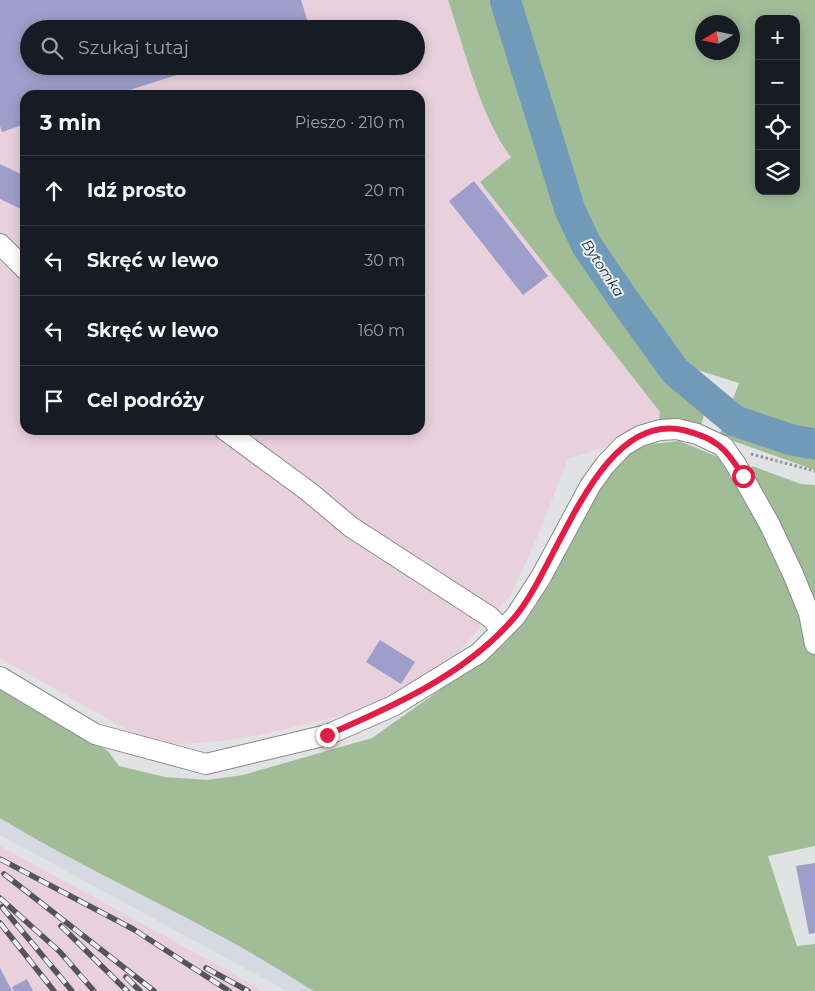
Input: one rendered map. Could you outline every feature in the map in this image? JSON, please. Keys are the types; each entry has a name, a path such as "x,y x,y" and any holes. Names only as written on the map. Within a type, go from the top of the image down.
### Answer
{"lane":[{"path":"0,244 20,264"},
{"path":"0,677 95,734 206,764 327,735 393,706 479,653 515,617 541,577 590,486 605,465 623,446 640,436 660,430 677,429 697,434 723,446 735,463 770,525 809,613 815,644"},
{"path":"232,435 308,491 351,527 490,617 502,630"}],"path":[{"path":"723,446 815,471"}],"shaded area":[{"path":"0,0 448,0 480,95 500,143 511,157 480,182 660,412 658,430 568,459 539,533 511,595 447,664 361,711 260,735 221,741 169,745 135,734 0,658"},
{"path":"0,818 275,966 313,991 287,991 0,835"},
{"path":"0,846 201,956 263,991 0,991"}],"green space":[{"path":"448,0 489,0 560,218 578,254 680,388 706,406 701,427 658,430 660,412 480,182 511,157 500,141 482,103"},
{"path":"515,0 815,0 815,470 719,436 739,383 691,368 608,261 580,212 572,179"},
{"path":"679,441 726,460 744,484 752,466 801,484 815,485 815,846 768,856 797,946 815,944 815,991 313,991 237,945 78,862 0,818 0,684 108,751 119,766 165,777 207,780 243,775 372,738 502,646 532,611 558,565 593,493 631,450 651,444"}],"building":[{"path":"0,0 301,0 307,20 20,20 20,75 177,75 130,90 20,90 20,126 2,132 0,126"},
{"path":"0,164 20,174 20,209 0,199"},
{"path":"474,181 548,276 523,295 449,201"},
{"path":"380,640 415,662 401,684 366,662"},
{"path":"815,863 815,933 809,934 796,866"},
{"path":"0,968 12,991 0,991"},
{"path":"27,979 33,991 14,991 12,987"}],"waterway":[{"name":"Bytomka","path":"505,0 570,210 587,246 624,300 675,371 735,421 792,440 815,444"}],"railway":[{"path":"0,859 133,929 229,991"},
{"path":"4,874 154,991"},
{"path":"0,898 60,952 94,991"},
{"path":"2,907 72,991"},
{"path":"0,923 54,991"},
{"path":"61,926 127,991"},
{"path":"206,968 248,991"},
{"path":"126,977 140,991"}],"route":[{"path":"327,735 393,706 479,653 515,617 541,577 590,486 605,465 623,446 640,436 660,430 677,429 697,434 723,446 743,476"}]}
